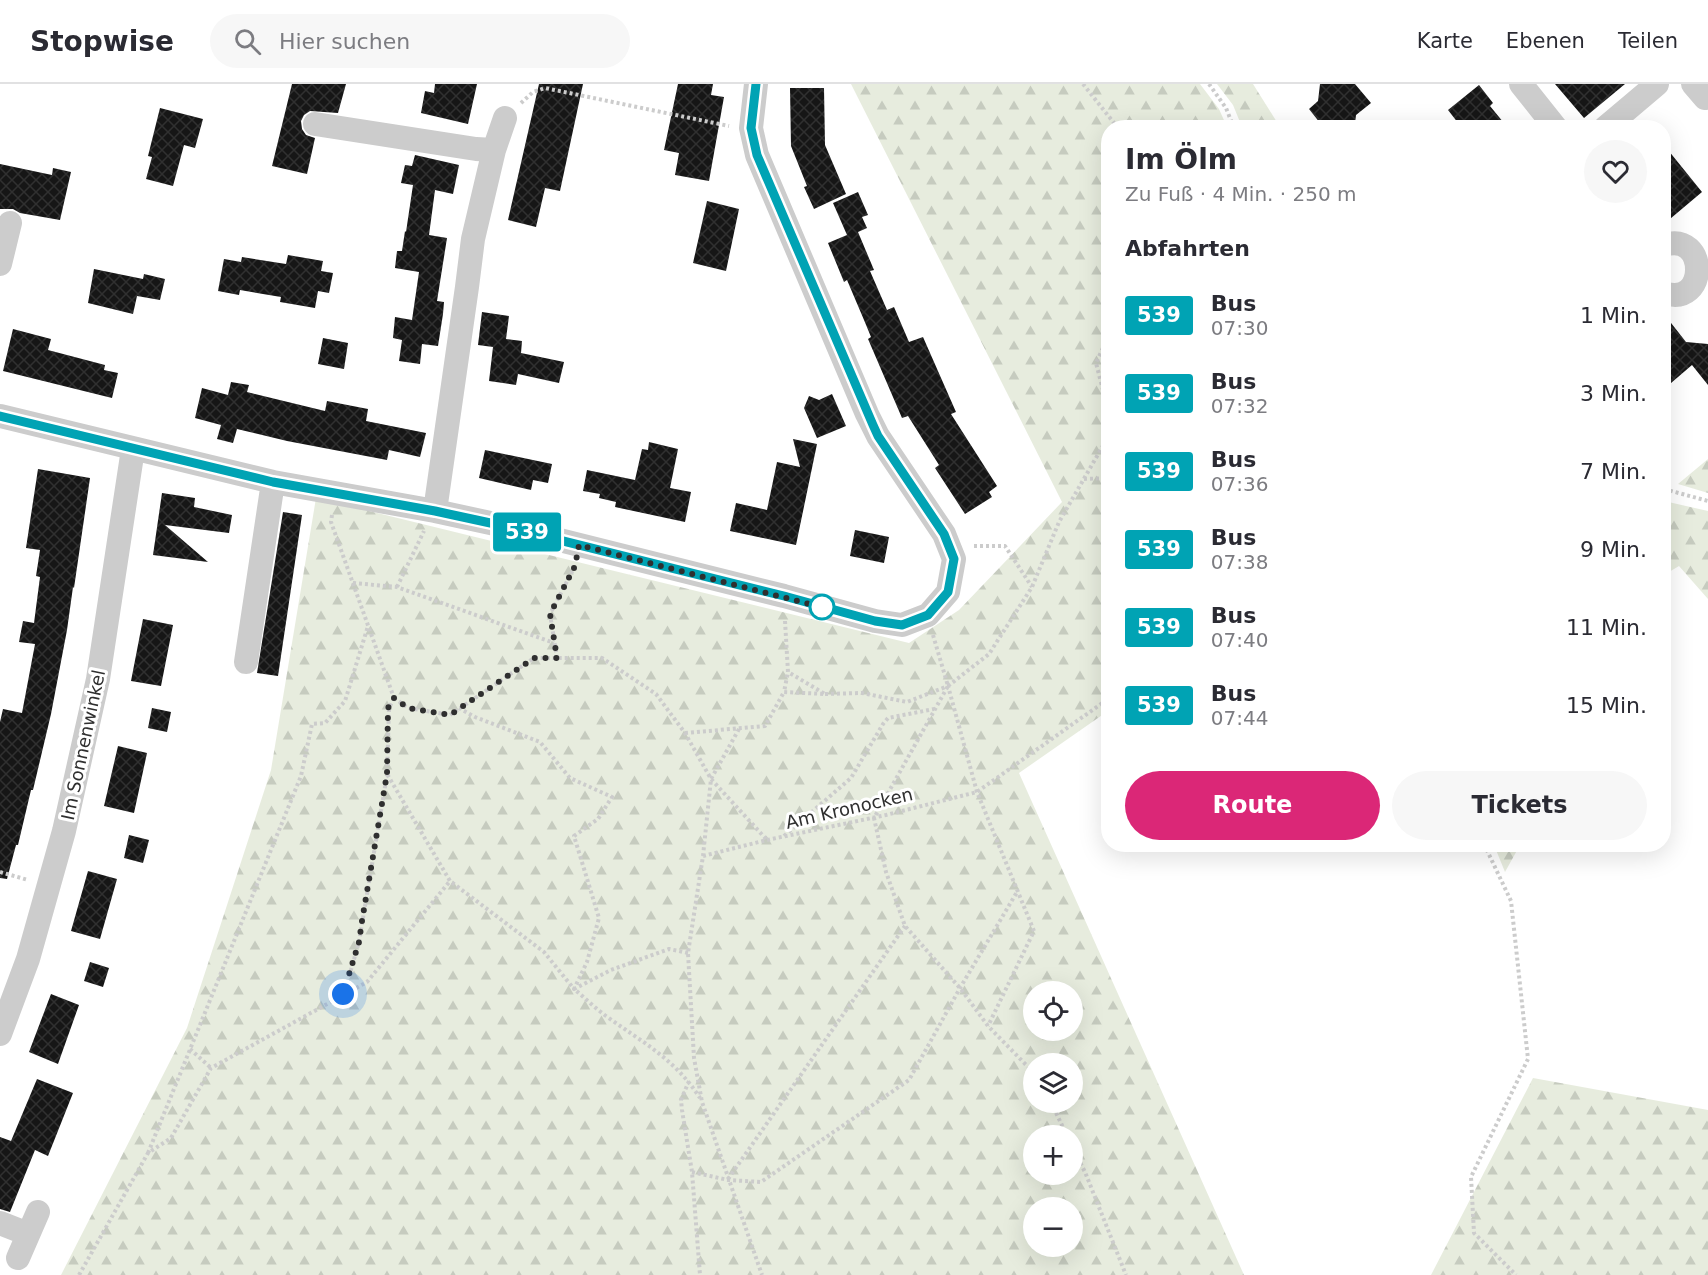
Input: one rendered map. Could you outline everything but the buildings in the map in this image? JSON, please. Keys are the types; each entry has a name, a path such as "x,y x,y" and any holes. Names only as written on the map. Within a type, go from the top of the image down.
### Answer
{"street":[{"path":"0,416 273,482 435,511 784,596 875,621 902,625 928,615 948,592 954,559 944,534 878,436 867,414 757,155 751,128 756,84"},
{"path":"1521,84 1550,120"},
{"path":"1614,120 1657,84"},
{"path":"435,511 473,240 494,150 505,118"},
{"path":"315,124 494,150"},
{"path":"0,264 10,223"},
{"path":"1671,244 1700,245 1699,270 1695,283 1685,292 1671,294"},
{"name":"Im Sonnenwinkel","path":"0,1034 28,959 64,831 98,679 133,449"},
{"path":"246,662 273,482"},
{"path":"18,1258 38,1212"},
{"path":"0,1223 28,1234"}],"path":[{"path":"1083,84 1112,120"},
{"path":"1209,84 1226,108 1231,120"},
{"path":"505,118 533,92 545,88 730,126 751,128"},
{"path":"1101,352 1096,363 1101,382"},
{"path":"784,693 862,693 907,702 948,686 989,654 1032,587 1059,522 1101,449"},
{"path":"1084,479 1101,478"},
{"path":"1671,491 1708,501"},
{"path":"336,494 331,522 394,698 388,708 387,774 359,942 343,994"},
{"path":"397,587 435,511"},
{"path":"557,658 550,614 575,566 579,545"},
{"path":"954,559 975,545 1005,546 1032,587"},
{"path":"352,582 397,587 554,643"},
{"path":"685,733 765,726 784,693 788,672 784,596"},
{"path":"928,615 977,792 1034,932 988,1026"},
{"path":"79,1275 148,1153 301,776 312,724 325,723 345,701 368,626"},
{"name":"Am Kronocken","path":"394,698 408,708 450,715 534,658 602,658 656,694 685,733 711,779 767,840 874,818 977,792 1101,704"},
{"path":"788,672 825,694"},
{"path":"948,686 874,818 886,872 904,926 960,988 988,1026 1023,1062"},
{"path":"459,708 475,717 540,742 570,778 612,797 598,819 574,836 599,918 586,962 574,989"},
{"path":"784,837 851,778 888,718 934,709"},
{"path":"739,729 711,779 703,856 688,953 694,1058 702,1102 762,1275"},
{"path":"387,774 450,881 544,952 574,989 605,1016 648,1043 689,1081 702,1102"},
{"path":"703,856 767,840"},
{"path":"1488,852 1511,901 1528,1059 1472,1177 1474,1233 1516,1275"},
{"path":"148,1153 171,1138 211,1068 367,982 450,881"},
{"path":"692,1172 728,1180 761,1182 909,1080 1017,892"},
{"path":"728,1180 904,926"},
{"path":"574,989 611,970 669,949 688,953"},
{"path":"190,1049 211,1068"},
{"path":"689,1081 681,1100 692,1172 700,1275"},
{"path":"1083,1168 1126,1275"}],"green space":[{"path":"851,84 1200,84 1219,109 1224,120 1101,120 1101,716 1019,773 1244,1275 61,1275 187,1028 271,770 316,498 909,643 959,610 1062,502"},
{"path":"1217,84 1253,84 1276,120 1239,120 1233,105"},
{"path":"1708,459 1708,493 1678,484"},
{"path":"1671,503 1708,511 1708,599 1679,566 1671,571"},
{"path":"1497,852 1516,852 1505,872"},
{"path":"1533,1078 1708,1110 1708,1275 1431,1275"}],"bus line":[{"name":"539","path":"0,416 273,482 495,524 875,621 902,625 928,615 948,592 954,559 944,534 878,436 867,414 757,155 751,128 756,84"}],"route":[{"path":"343,994 359,942 387,774 388,708 394,698 408,708 450,715 534,658 557,658 550,614 575,566 579,545 829,609 822,607"}]}
